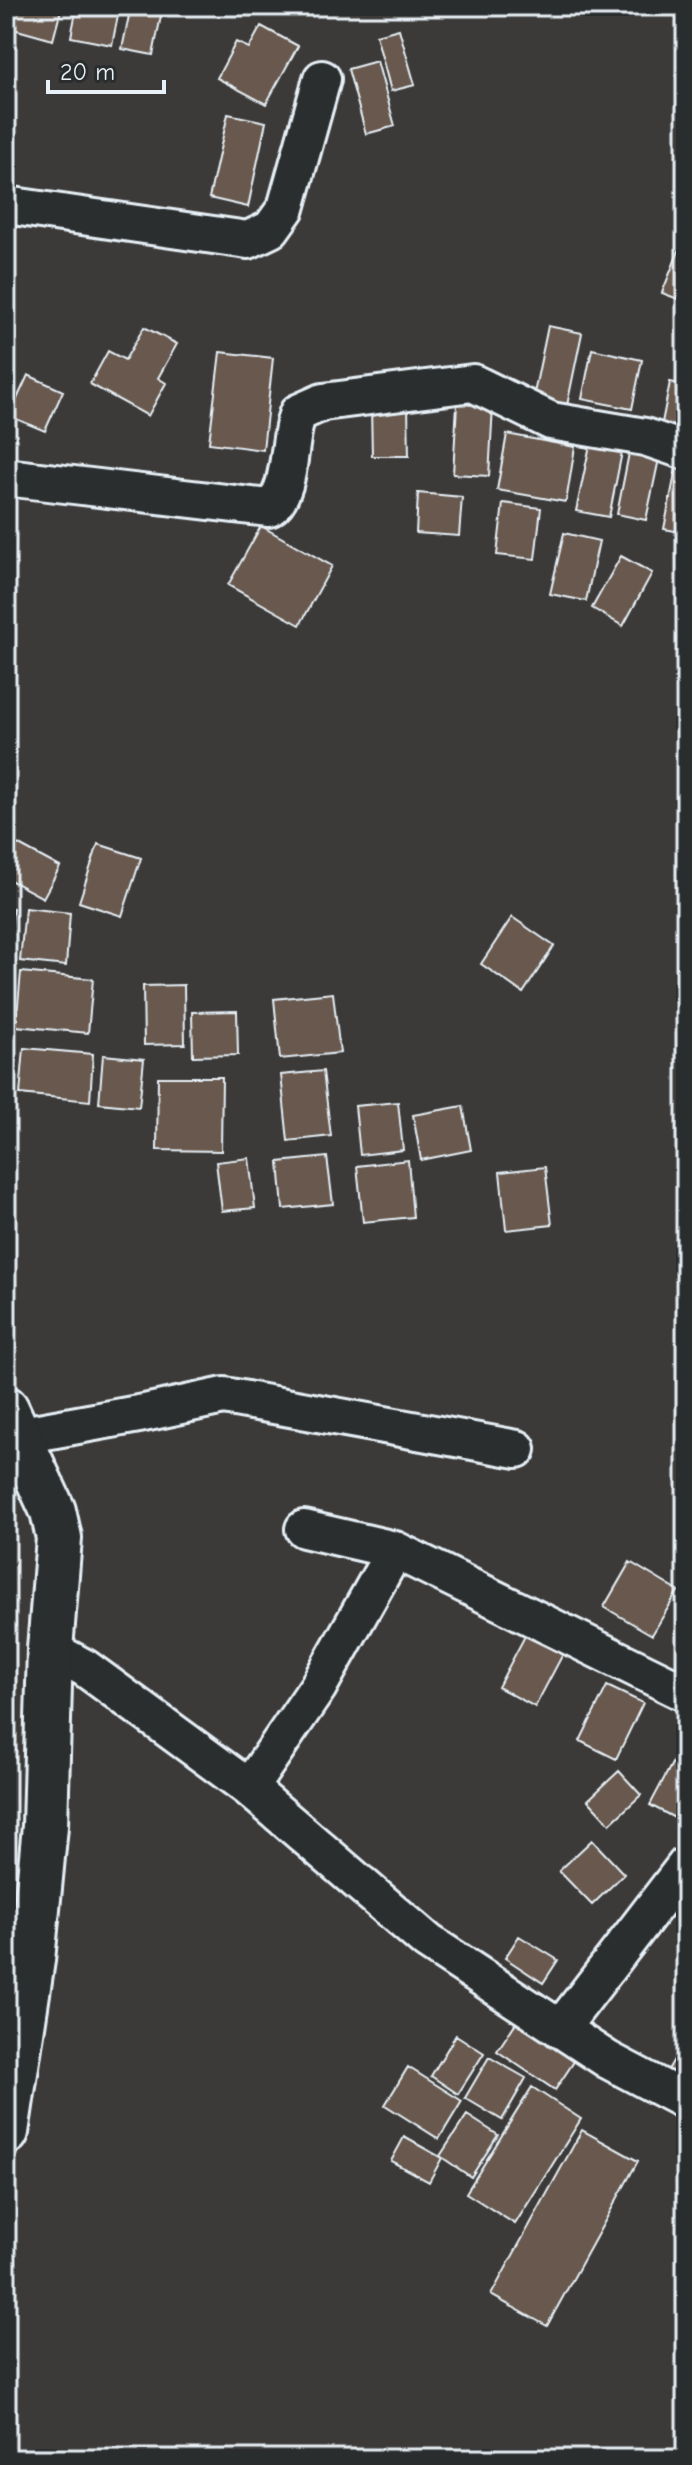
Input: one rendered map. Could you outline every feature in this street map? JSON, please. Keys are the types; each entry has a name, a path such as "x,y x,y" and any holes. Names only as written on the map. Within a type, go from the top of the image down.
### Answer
{"street":[{"path":"6,205 248,240 271,229 286,208 322,79"},
{"path":"6,477 269,508 279,497 287,471 292,431 298,413 323,402 473,383 551,421 645,437 686,451"},
{"path":"6,2132 32,1960 45,1826 50,1649 59,1538 53,1511 12,1422 144,1413 224,1396 517,1449"},
{"path":"304,1529 395,1550 686,1693"},
{"path":"249,1788 318,1687 395,1550"},
{"path":"50,1649 85,1668 249,1788 428,1942 608,2060 686,2101"},
{"path":"560,2029 686,1865"}],"building":[{"path":"16,6 62,6 53,40 10,28"},
{"path":"77,6 120,6 112,45 71,37"},
{"path":"131,6 163,6 153,55 122,49"},
{"path":"261,26 298,46 266,104 217,78 236,42 249,48"},
{"path":"399,29 415,85 391,91 376,35"},
{"path":"377,61 395,126 366,134 348,69"},
{"path":"228,114 266,122 248,207 209,198"},
{"path":"686,233 686,302 662,293"},
{"path":"548,326 582,333 565,415 531,408"},
{"path":"144,327 177,344 158,378 166,383 148,416 90,384 108,351 125,360"},
{"path":"592,349 642,360 632,409 582,399"},
{"path":"220,352 273,358 263,450 209,443"},
{"path":"28,375 63,391 45,431 9,416"},
{"path":"670,382 686,385 686,433 661,428"},
{"path":"457,404 493,406 489,476 453,474"},
{"path":"371,406 408,406 409,456 372,456"},
{"path":"507,434 575,447 566,502 497,490"},
{"path":"590,445 622,452 609,517 576,511"},
{"path":"630,448 660,454 646,520 617,514"},
{"path":"678,459 686,461 686,533 664,529"},
{"path":"418,493 462,497 459,536 416,533"},
{"path":"503,503 541,508 535,559 497,555"},
{"path":"261,526 332,566 300,625 228,585"},
{"path":"564,533 599,541 586,601 550,594"},
{"path":"621,556 652,573 623,626 592,608"},
{"path":"6,838 60,867 43,898 6,878"},
{"path":"98,844 141,858 122,916 79,902"},
{"path":"6,907 13,908 8,972 6,972"},
{"path":"25,908 70,913 66,966 20,961"},
{"path":"512,917 554,946 523,993 481,964"},
{"path":"21,972 93,979 88,1033 16,1026"},
{"path":"184,985 185,1044 144,1045 143,986"},
{"path":"333,993 340,1053 280,1059 274,999"},
{"path":"237,1011 238,1055 193,1056 192,1012"},
{"path":"24,1048 93,1054 90,1101 20,1094"},
{"path":"103,1055 144,1059 139,1107 99,1103"},
{"path":"323,1071 331,1136 288,1141 281,1075"},
{"path":"158,1077 222,1077 221,1151 157,1150"},
{"path":"398,1102 403,1150 360,1155 355,1106"},
{"path":"463,1106 471,1150 421,1160 413,1115"},
{"path":"327,1157 333,1204 283,1209 279,1162"},
{"path":"249,1158 255,1208 222,1211 216,1162"},
{"path":"408,1160 413,1217 363,1222 357,1166"},
{"path":"545,1167 552,1225 506,1230 500,1172"},
{"path":"630,1562 678,1591 652,1635 604,1607"},
{"path":"526,1634 563,1654 535,1707 498,1687"},
{"path":"607,1686 643,1703 616,1759 580,1741"},
{"path":"686,1737 686,1824 650,1805"},
{"path":"619,1771 641,1795 610,1824 588,1800"},
{"path":"592,1840 624,1874 592,1905 559,1871"},
{"path":"519,1936 558,1960 543,1983 505,1958"},
{"path":"517,2021 575,2060 555,2090 497,2051"},
{"path":"456,2035 484,2053 458,2094 431,2076"},
{"path":"679,2051 686,2055 686,2094 662,2080"},
{"path":"489,2057 526,2078 502,2120 465,2098"},
{"path":"408,2067 462,2101 439,2139 385,2105"},
{"path":"532,2087 581,2119 515,2224 466,2193"},
{"path":"467,2115 498,2135 471,2177 440,2156"},
{"path":"582,2130 638,2161 547,2326 491,2295"},
{"path":"404,2137 442,2158 429,2182 391,2161"}]}
